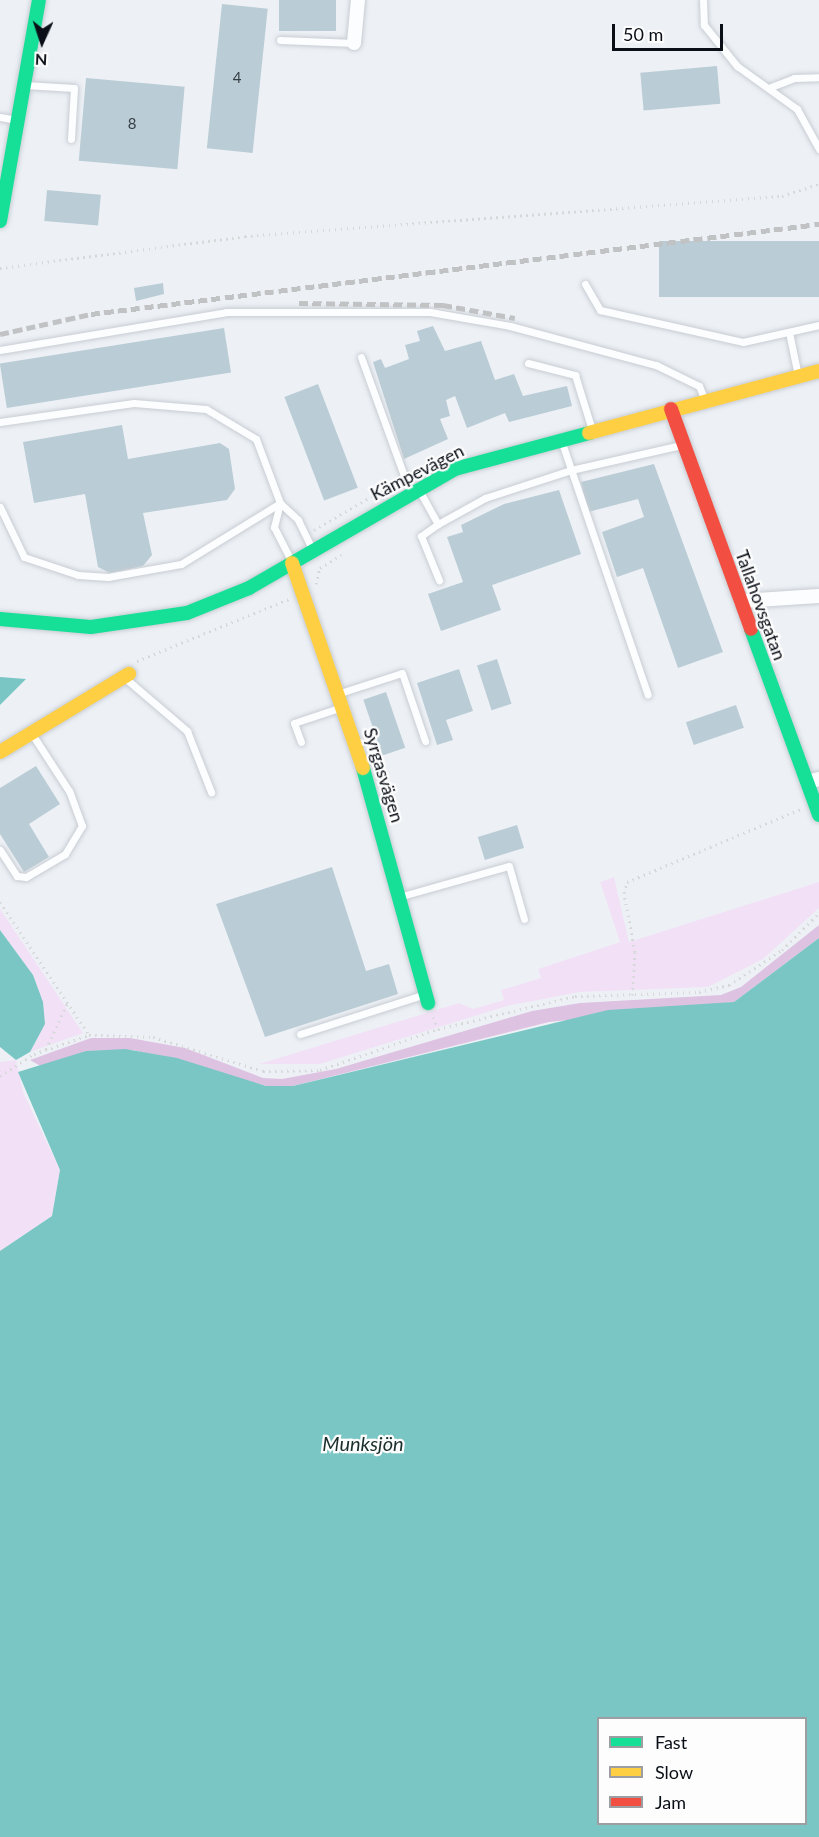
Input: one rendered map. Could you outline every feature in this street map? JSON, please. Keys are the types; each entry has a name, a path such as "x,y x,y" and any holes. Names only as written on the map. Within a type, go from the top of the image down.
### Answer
{"street":[{"path":"0,221 39,0"},
{"path":"354,43 358,0"},
{"name":"Kämpevägen","path":"0,625 124,624 187,613 292,563 414,490 455,469 560,438 819,371"},
{"name":"Tallahovsgatan","path":"671,409 681,445 813,780 817,809"},
{"name":"Syrgasvägen","path":"292,563 342,700 427,998"},
{"path":"741,601 819,597"},
{"name":"Kämpevägen","path":"0,619 45,624"},
{"path":"0,752 126,675"}],"lane":[{"path":"703,0 704,25 737,66 771,87 798,110 819,149"},
{"path":"280,40 354,43"},
{"path":"771,87 794,78 819,77"},
{"path":"23,84 74,88 71,139"},
{"path":"0,117 17,120"},
{"path":"585,284 600,310 643,322 743,342 819,326"},
{"path":"0,350 226,312 430,312 510,326 656,365 699,386 705,400"},
{"path":"789,332 798,376"},
{"path":"361,357 414,490 438,524"},
{"path":"528,363 575,375 592,430"},
{"path":"0,422 134,403 206,408 256,439 280,503 298,520 313,551"},
{"path":"560,438 648,695"},
{"path":"439,580 421,536 438,524 485,498 571,470 681,445"},
{"path":"0,507 24,557 78,575 108,577 181,564 280,503"},
{"path":"280,503 274,527 292,563"},
{"path":"301,742 294,723 402,673 425,741"},
{"path":"126,675 187,731 211,792"},
{"path":"0,850 17,876 26,877 65,854 82,826 69,791 30,732"},
{"path":"400,897 509,866 524,919"},
{"path":"300,1034 427,998"}],"path":[{"path":"0,268 245,236 782,196 819,184"},
{"path":"632,995 635,952 624,894 627,882 817,809"},
{"path":"0,902 89,1035"},
{"path":"0,1076 12,1066 34,1054 89,1035 153,1037 252,1069 295,1073 532,1005 575,996 632,995 729,985 782,950 819,913"},
{"path":"46,1050 67,1004"}],"shaded area":[{"path":"614,877 629,942 819,882 819,908 763,959 708,987 580,992 507,1006 320,1064 259,1064 459,1003 473,1009 504,1000 501,990 541,978 538,969 620,942 600,882"},
{"path":"0,909 83,1033 30,1052 37,1039 33,975 0,930"},
{"path":"819,925 819,938 734,1002 549,1022 293,1086 266,1086 133,1050 86,1051 44,1068 30,1060 91,1038 130,1038 185,1048 263,1078 282,1079 336,1069 532,1011 580,1003 721,995 741,987"},
{"path":"16,1060 23,1092 60,1170 52,1216 0,1251 0,1062"}],"water":[{"path":"0,677 26,679 0,705"},
{"path":"0,930 33,975 43,1002 45,1024 30,1052 16,1060 0,1047"},
{"name":"Munksjön","path":"819,938 819,1837 0,1837 0,1251 52,1216 60,1170 18,1072 86,1051 125,1049 177,1058 266,1086 293,1086 608,1010 734,1002"}],"building":[{"path":"279,0 336,0 336,31 279,31"},
{"path":"222,4 268,9 253,153 207,148"},
{"path":"717,66 720,104 644,111 640,73"},
{"path":"86,78 185,87 177,169 79,161"},
{"path":"47,190 101,195 98,226 44,221"},
{"path":"659,241 819,241 819,297 659,297"},
{"path":"163,283 164,294 136,301 134,288"},
{"path":"433,326 445,351 481,341 495,380 514,374 523,396 567,386 572,406 509,422 505,413 467,428 455,396 446,400 450,416 440,419 448,439 404,459 373,362 381,359 385,368 409,359 405,345 420,341 417,331"},
{"path":"224,328 231,372 7,408 0,363"},
{"path":"318,384 358,488 324,501 284,397"},
{"path":"122,425 128,459 220,443 229,449 235,489 227,500 143,513 152,555 143,566 110,573 98,567 85,494 34,503 23,442"},
{"path":"654,464 723,652 678,668 643,568 617,577 602,532 644,517 638,499 588,512 581,482"},
{"path":"559,490 581,554 492,585 501,610 441,631 428,594 463,582 447,537 463,532 461,525 504,504"},
{"path":"497,659 512,704 492,710 477,665"},
{"path":"459,669 473,711 446,720 453,740 437,745 417,683"},
{"path":"386,692 405,748 383,756 363,700"},
{"path":"736,705 744,728 694,745 686,722"},
{"path":"36,766 60,804 29,824 49,857 24,872 0,834 0,788"},
{"path":"517,825 524,848 485,860 478,837"},
{"path":"332,867 366,971 389,964 398,994 265,1037 216,904"}],"railway":[{"path":"0,334 91,314 819,224"},
{"path":"299,303 443,305 515,318"}],"traffic: fast":[{"path":"0,221 39,0"},
{"path":"0,619 91,627 187,613 249,588 455,469 589,433"},
{"path":"751,629 819,815"},
{"path":"363,768 428,1003"}],"traffic: slow":[{"path":"589,433 819,371"},
{"path":"292,563 363,768"},
{"path":"0,752 129,674"}],"traffic: jam":[{"path":"671,409 751,629"}]}
